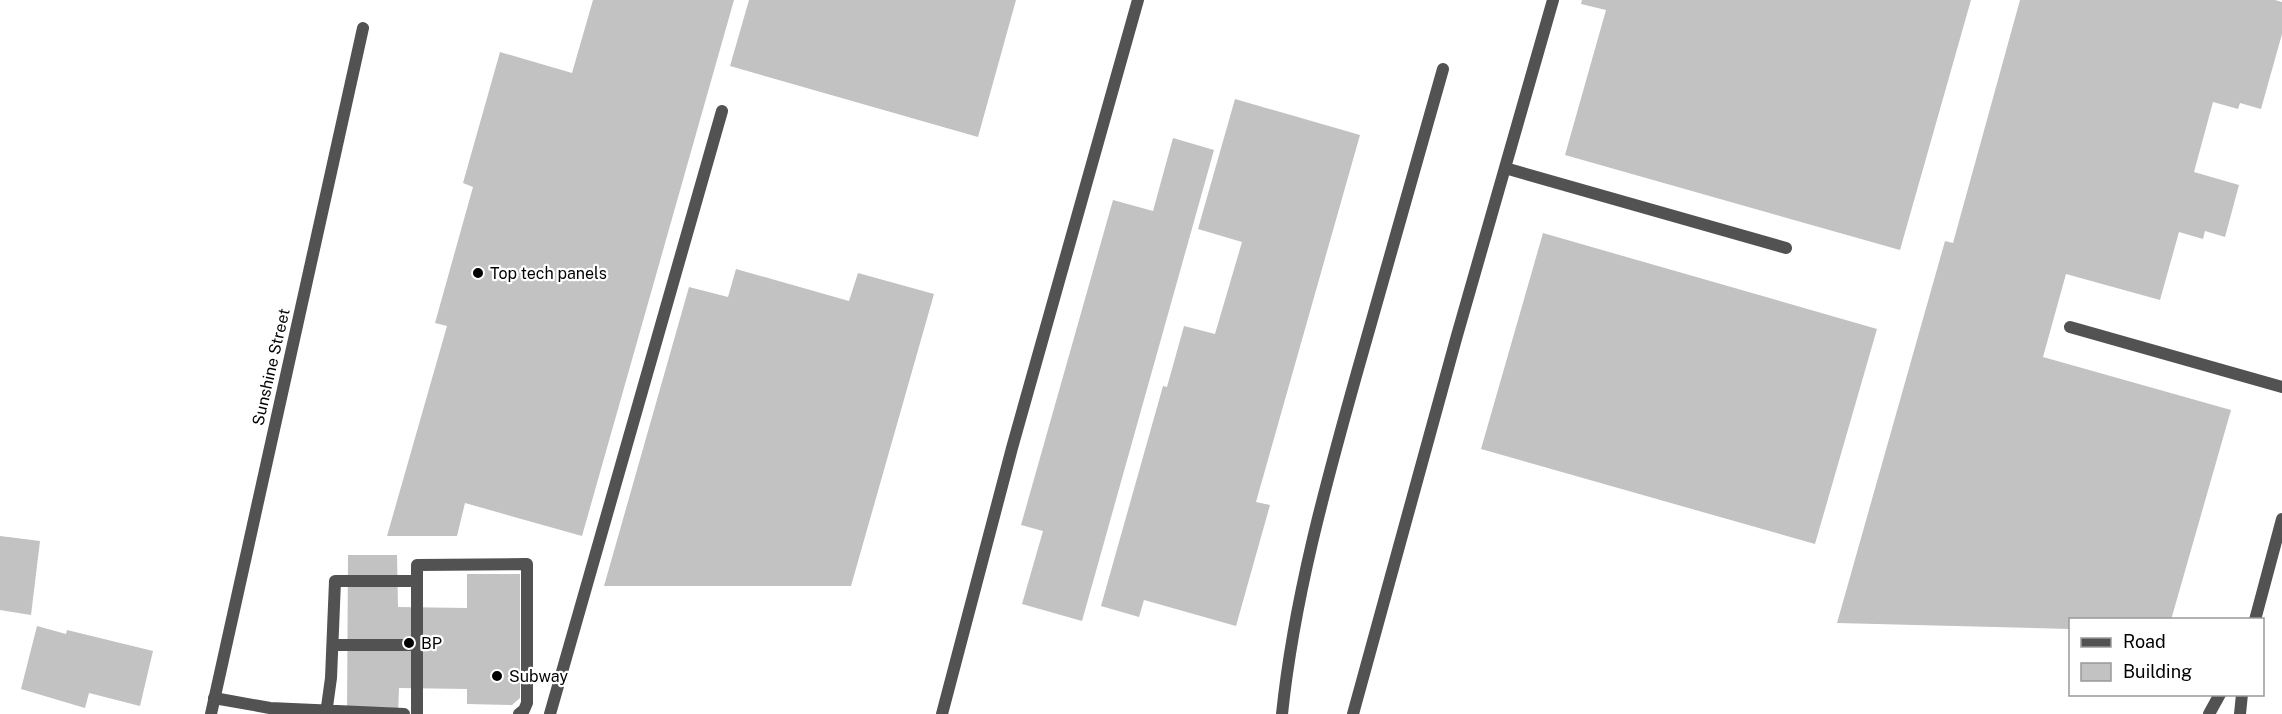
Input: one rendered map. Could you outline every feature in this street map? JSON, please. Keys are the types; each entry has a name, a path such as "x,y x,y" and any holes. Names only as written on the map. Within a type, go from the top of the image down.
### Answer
{"street":[{"path":"942,714 1012,448 1138,0"},
{"path":"1353,714 1553,0"},
{"name":"Sunshine Street","path":"211,714 363,28"},
{"path":"1282,714 1307,563 1324,493 1443,69"},
{"path":"550,714 722,111"},
{"path":"1505,168 1786,248"},
{"path":"2070,327 2282,387"},
{"path":"2255,617 2282,519"},
{"path":"417,714 417,565 527,564 527,703 519,714"},
{"path":"326,712 333,645 335,581 417,581"},
{"path":"333,645 417,645"},
{"path":"2209,714 2219,696"},
{"path":"2240,714 2242,696"},
{"path":"214,698 270,708 404,714"}],"building":[{"path":"593,0 734,0 582,536 465,503 457,536 387,536 447,326 435,323 473,187 463,183 500,52 572,73"},
{"path":"749,0 1016,0 978,137 730,66"},
{"path":"1582,0 1971,0 1900,250 1565,155 1606,10 1581,4"},
{"path":"2020,0 2275,0 2282,2 2282,34 2261,109 2240,103 2238,109 2213,102 2194,172 2239,185 2225,237 2205,231 2203,239 2179,232 2160,300 2066,274 2043,357 2231,410 2172,618 2069,618 2069,629 1837,623 1945,241 1953,243"},
{"path":"1235,99 1360,135 1256,502 1270,505 1236,626 1144,600 1139,617 1101,606 1163,386 1167,387 1184,326 1215,334 1242,242 1198,229"},
{"path":"1173,138 1214,150 1082,621 1022,604 1043,531 1021,525 1113,200 1153,211"},
{"path":"1543,233 1877,329 1815,544 1481,449"},
{"path":"736,269 849,301 858,273 934,294 851,586 604,586 689,287 728,297"},
{"path":"0,536 40,541 31,615 0,610"},
{"path":"348,555 397,555 398,607 467,608 467,574 520,574 520,698 512,705 467,704 467,689 399,688 398,714 347,714"},
{"path":"37,626 66,634 67,630 153,651 140,706 89,693 85,708 21,689"}],"place":[{"name":"Top tech panels","path":"478,273"},
{"name":"BP","path":"409,643"},
{"name":"Subway","path":"497,676"}]}
